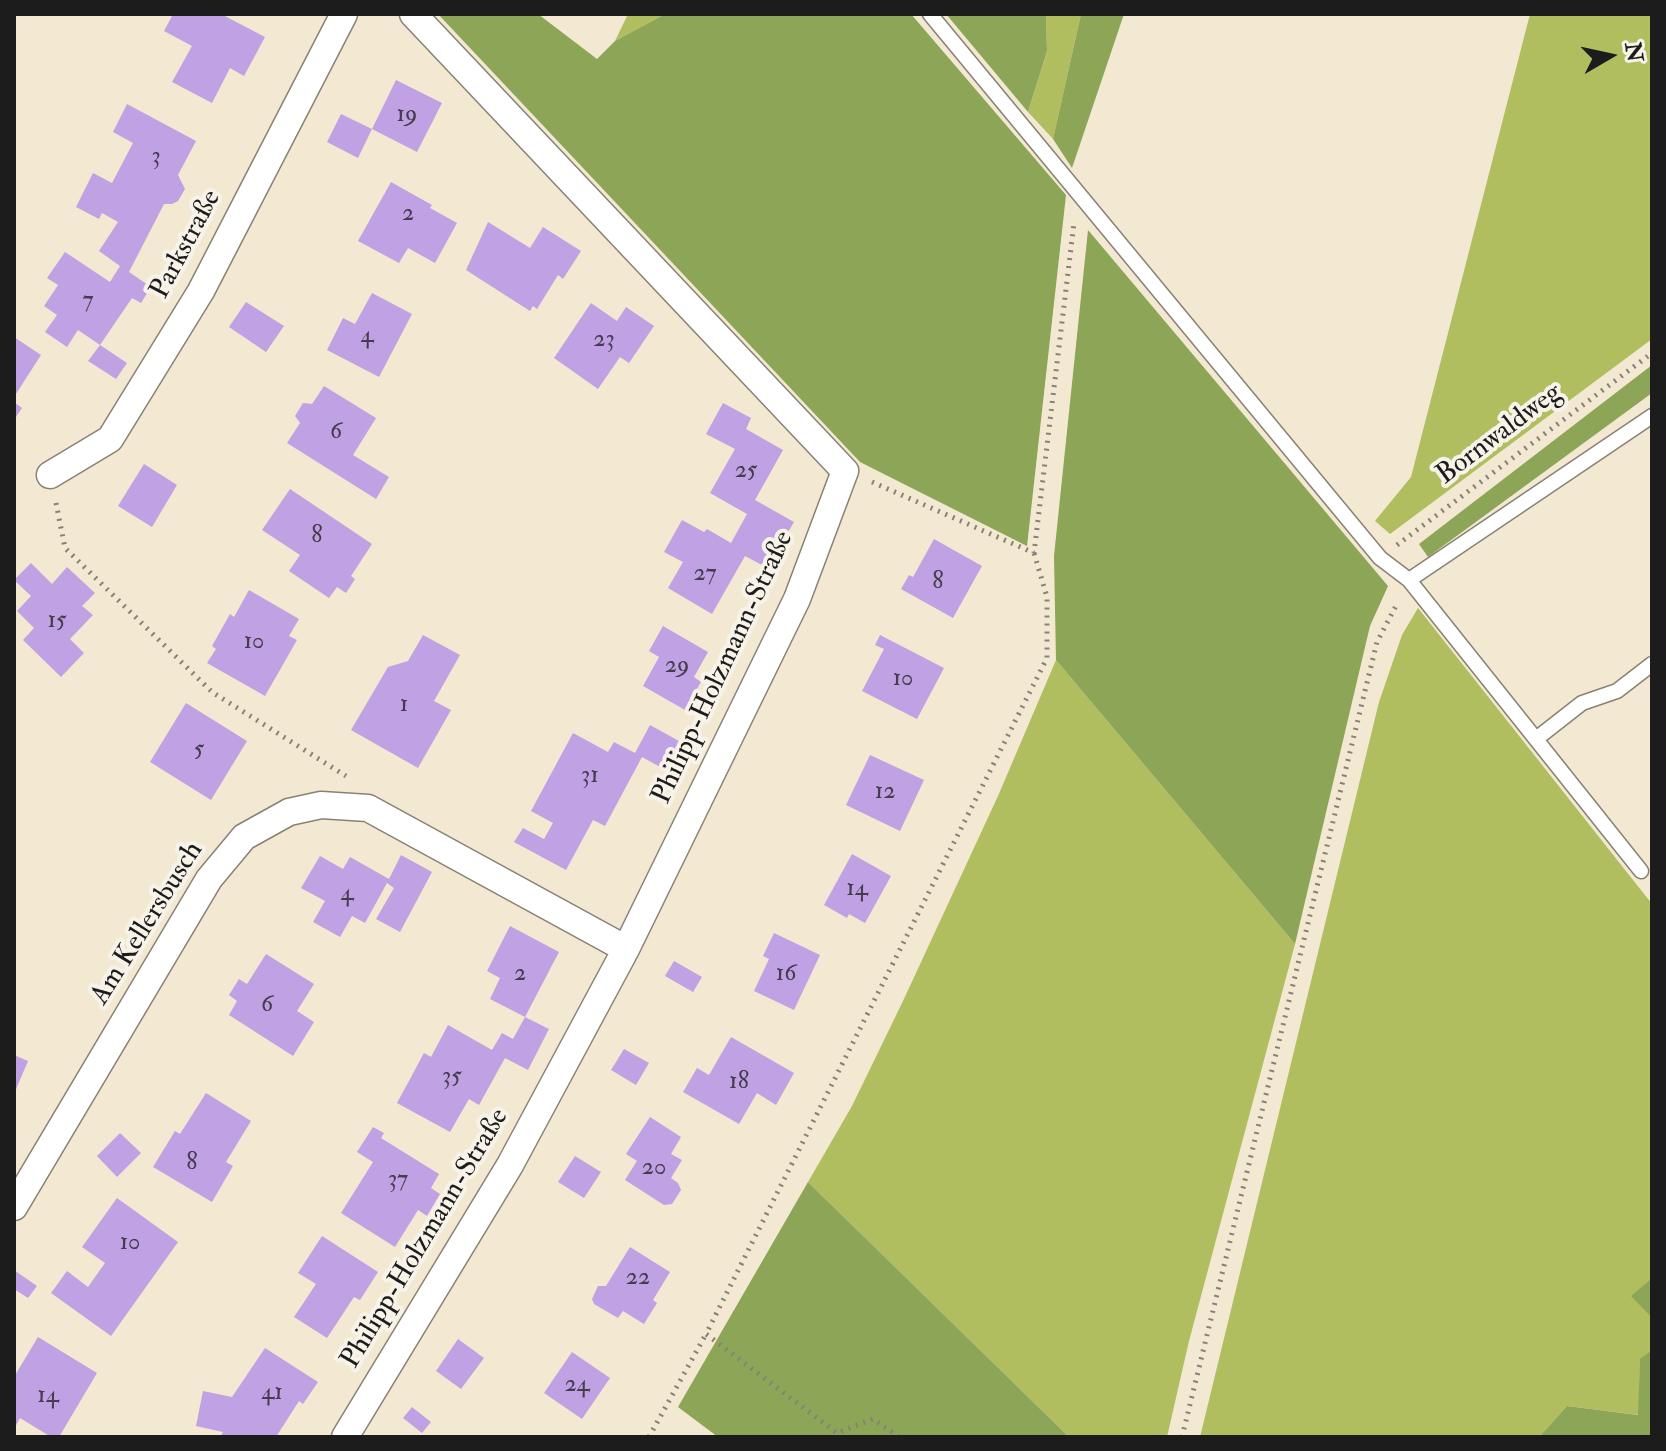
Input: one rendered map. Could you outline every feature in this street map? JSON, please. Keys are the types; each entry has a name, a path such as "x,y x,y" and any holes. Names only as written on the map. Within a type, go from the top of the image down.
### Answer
{"street":[{"name":"Parkstraße","path":"50,475 110,439 201,291 344,14"},
{"path":"413,14 845,471"},
{"name":"Philipp-Holzmann-Straße","path":"345,1437 510,1165 626,949 797,599 845,471"},
{"name":"Am Kellersbusch","path":"14,1207 209,879 244,837 289,812 321,805 368,808 626,949"}],"lane":[{"path":"930,14 1380,558 1409,580 1641,871"},
{"path":"1409,580 1652,416"},
{"path":"1536,739 1582,703 1617,691 1652,664"}],"path":[{"path":"649,1437 706,1334 1047,658 1047,597 1034,553 1078,192"},
{"name":"Bornwaldweg","path":"1380,558 1652,353"},
{"path":"845,471 1034,553"},
{"path":"50,475 65,548 212,692 351,779"},
{"path":"1182,1437 1377,642 1409,580"},
{"path":"706,1334 837,1433 873,1419 899,1437"}],"green space":[{"path":"438,14 538,14 597,59 615,41 665,14 911,14 1066,195 1027,546 860,462"},
{"path":"628,14 665,14 615,41"},
{"path":"946,14 1046,14 1047,51 1028,112"},
{"path":"1046,14 1081,14 1053,139 1028,112 1047,51"},
{"path":"1081,14 1124,14 1072,168 1053,139"},
{"path":"1530,14 1652,14 1652,339 1390,534 1375,521 1411,477"},
{"path":"1088,230 1388,586 1370,626 1295,944 1056,660 1054,556"},
{"path":"1652,365 1652,393 1428,557 1419,544"},
{"path":"1418,608 1652,904 1652,1278 1632,1296 1652,1318 1652,1350 1640,1360 1639,1415 1567,1406 1539,1437 1200,1437 1379,702 1402,635"},
{"path":"1056,660 1295,944 1189,1341 1167,1437 1069,1437 808,1182 852,1106 903,1001 998,796"},
{"path":"808,1182 1069,1437 718,1437 678,1407"},
{"path":"1652,1278 1652,1318 1631,1296"},
{"path":"1652,1350 1652,1437 1539,1437 1567,1406 1638,1415 1640,1359"}],"building":[{"path":"173,14 221,14 265,37 244,76 230,68 212,103 172,82 192,46 164,31"},
{"path":"396,80 442,103 417,152 372,129"},
{"path":"127,104 196,141 178,175 185,189 178,201 164,204 129,272 151,287 141,303 132,298 100,345 78,330 67,347 45,332 57,315 44,306 58,285 47,278 65,252 110,282 120,266 99,251 118,222 102,213 99,219 76,207 93,173 112,183 133,143 113,132"},
{"path":"341,114 372,129 358,158 327,142"},
{"path":"391,182 457,223 435,263 408,248 399,263 358,241"},
{"path":"488,222 530,248 543,227 581,251 563,279 558,275 537,309 533,306 530,311 466,270"},
{"path":"372,293 412,314 379,377 327,350 343,318 355,324"},
{"path":"246,302 284,326 266,352 229,327"},
{"path":"591,303 617,321 626,307 654,326 629,363 620,357 598,389 554,358"},
{"path":"14,337 41,355 14,397"},
{"path":"100,345 127,363 116,379 88,361"},
{"path":"324,386 376,418 353,455 389,477 376,499 287,443 300,423 295,416 303,403 312,404"},
{"path":"14,402 22,408 14,420"},
{"path":"723,403 751,418 746,429 783,450 755,500 794,522 778,549 784,552 773,571 745,556 712,614 668,588 683,562 664,552 682,520 704,532 707,529 731,543 747,514 710,493 735,449 706,434"},
{"path":"144,464 177,485 152,527 118,506"},
{"path":"290,489 372,544 351,576 355,579 346,593 337,587 329,598 289,571 300,555 262,530"},
{"path":"934,539 982,566 953,618 901,589 909,575 913,577"},
{"path":"31,563 52,584 67,567 95,593 82,606 93,615 70,639 84,653 61,677 23,640 34,628 17,611 31,596 14,580"},
{"path":"249,590 299,619 289,636 297,640 265,696 207,663 216,649 212,646 230,614 234,617"},
{"path":"663,626 708,652 694,677 701,682 685,710 643,686 659,657 649,651"},
{"path":"423,635 460,655 434,701 451,710 418,768 351,730 388,667 408,661"},
{"path":"880,635 944,668 917,719 862,691 884,649 875,645"},
{"path":"186,703 247,741 211,800 150,762"},
{"path":"650,725 688,746 673,774 642,757 605,826 593,820 566,870 514,842 523,828 544,839 553,823 531,811 573,733 608,752 614,742 635,753"},
{"path":"870,755 924,780 900,831 846,805"},
{"path":"852,854 891,876 865,923 849,914 847,918 824,905"},
{"path":"401,855 432,872 400,932 376,919 394,888 387,883 365,923 352,916 340,937 313,922 325,901 301,888 320,856 343,869 350,857 389,879"},
{"path":"510,926 559,952 525,1017 490,999 500,978 487,971"},
{"path":"774,933 820,955 794,1010 754,991 769,959 763,956"},
{"path":"266,954 314,984 297,1011 314,1022 293,1056 229,1015 237,1001 229,995 239,979 247,984"},
{"path":"674,961 702,977 693,992 665,976"},
{"path":"525,1017 549,1029 528,1070 505,1058 479,1105 469,1099 450,1132 397,1103 424,1053 431,1057 448,1025 492,1050 502,1033 513,1039"},
{"path":"731,1037 794,1073 776,1105 757,1093 739,1124 683,1092 697,1068 709,1075"},
{"path":"624,1049 649,1063 636,1085 611,1070"},
{"path":"14,1055 28,1061 14,1094"},
{"path":"206,1093 251,1121 226,1162 233,1166 212,1202 153,1167 175,1131 180,1134"},
{"path":"650,1117 681,1137 671,1154 682,1160 671,1178 681,1190 672,1204 664,1205 625,1180 637,1161 626,1154"},
{"path":"373,1127 384,1133 381,1138 439,1174 431,1188 440,1194 427,1216 418,1210 395,1247 341,1213 373,1162 357,1152"},
{"path":"120,1133 141,1153 117,1177 97,1156"},
{"path":"575,1156 601,1172 584,1198 558,1182"},
{"path":"117,1198 178,1242 111,1336 51,1293 67,1271 88,1287 105,1263 82,1247"},
{"path":"322,1236 378,1272 360,1300 354,1297 327,1338 294,1317 316,1284 298,1273"},
{"path":"630,1247 670,1272 653,1300 657,1303 644,1324 623,1311 618,1318 594,1304 592,1299 598,1286 606,1286"},
{"path":"14,1270 37,1286 28,1298 14,1289"},
{"path":"38,1337 97,1373 59,1437 51,1437 20,1418 14,1429 14,1377"},
{"path":"458,1339 484,1358 461,1389 436,1371"},
{"path":"265,1348 318,1382 303,1404 299,1401 276,1437 220,1437 223,1432 196,1426 203,1391 232,1397"},
{"path":"572,1352 610,1378 582,1419 544,1393"},
{"path":"412,1407 431,1422 422,1433 403,1418"}]}
